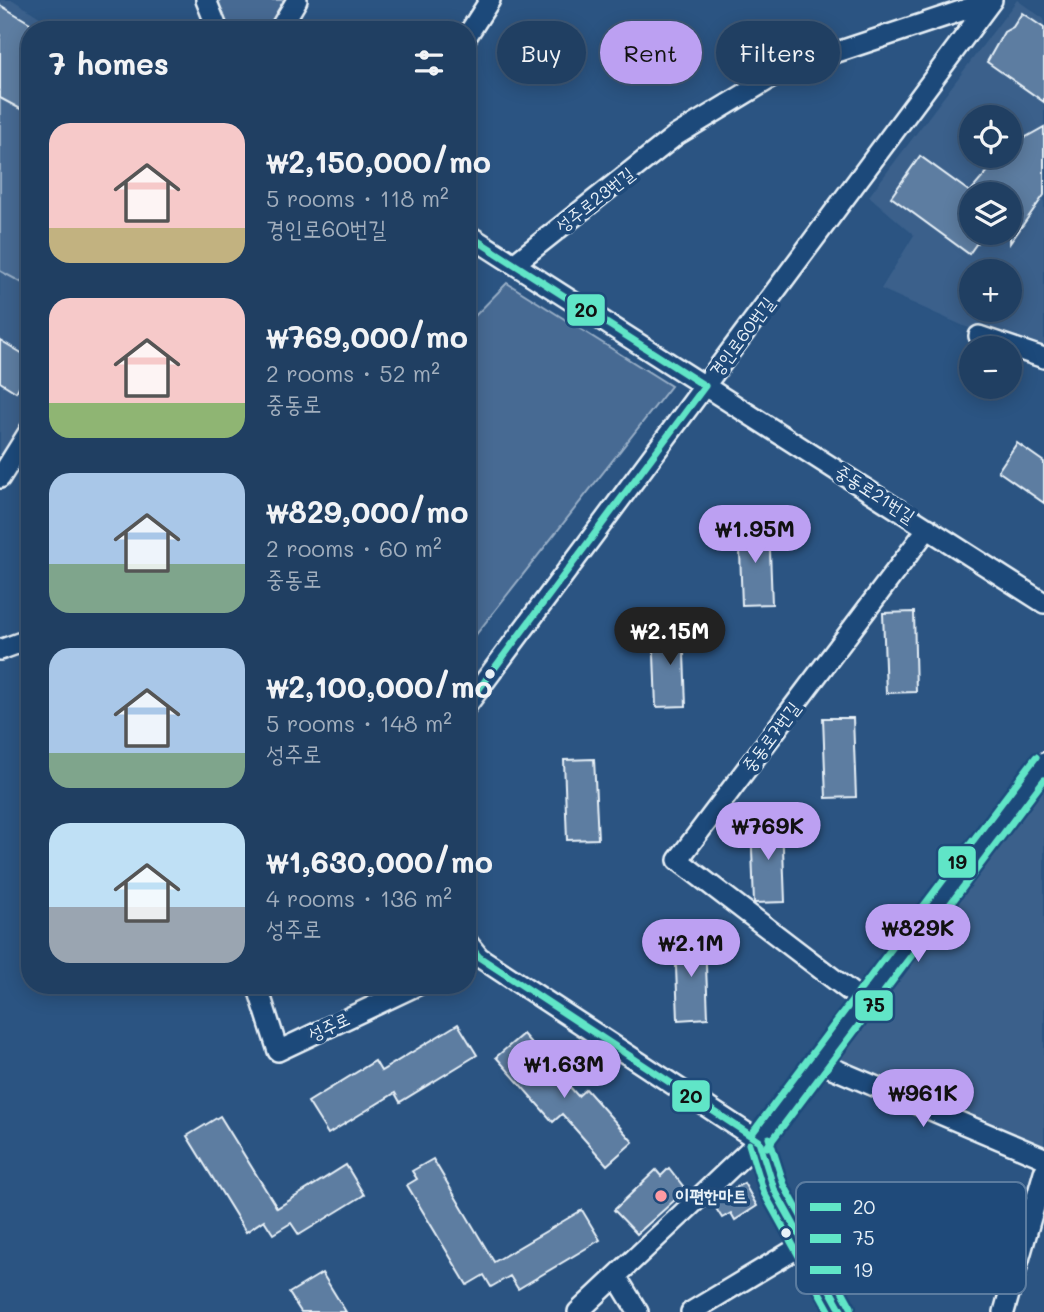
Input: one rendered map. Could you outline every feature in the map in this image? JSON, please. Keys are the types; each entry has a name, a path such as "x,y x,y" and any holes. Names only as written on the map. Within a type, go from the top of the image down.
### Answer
{"street":[{"path":"206,0 214,21"},
{"path":"285,21 298,0"},
{"path":"476,23 490,0"},
{"name":"경인로60번길","path":"676,136 786,69 992,1"},
{"name":"경인로60번길","path":"476,693 992,1"},
{"name":"성주로23번길","path":"514,264 676,136"},
{"path":"476,240 705,386"},
{"path":"1022,351 1044,358"},
{"name":"중동로21번길","path":"705,386 1044,603"},
{"path":"0,478 21,444"},
{"name":"중동로7번길","path":"864,1002 678,860 928,528"},
{"path":"0,650 21,642"},
{"path":"578,1312 759,1141 1044,763"},
{"path":"476,957 759,1141 774,1189 796,1229"},
{"name":"성주로","path":"260,994 278,1051 399,994"},
{"path":"818,1062 1044,1158"},
{"path":"1026,1235 1044,1172"},
{"path":"691,1312 796,1249"},
{"path":"616,1276 638,1312"},
{"path":"832,1294 842,1312"},
{"path":"1004,1312 1009,1294"}],"shaded area":[{"path":"0,0 13,0 46,21 21,21 21,425 0,460"},
{"path":"212,0 291,0 278,21 220,21"},
{"path":"1017,0 1044,19 1044,348 1022,342 1022,336 999,336 966,327 881,289 914,235 869,196"},
{"path":"0,98 21,109 21,282 0,271"},
{"path":"507,283 671,386 476,635 476,315"},
{"path":"1044,763 1044,1151 825,1052"}],"building":[{"path":"0,5 27,21 21,21 21,109 0,98"},
{"path":"1022,13 1044,28 1044,102 987,62 1004,32 1013,27"},
{"path":"1044,127 1044,195 1022,226 1022,182 979,182 991,168 1022,168 1022,139"},
{"path":"920,156 959,184 959,245 975,245 969,254 891,197"},
{"path":"0,340 21,353 21,383 16,392 0,382"},
{"path":"1017,443 1044,462 1044,503 998,471"},
{"path":"769,524 772,604 742,605 739,525"},
{"path":"914,612 916,692 886,693 883,613"},
{"path":"683,627 686,706 656,707 653,628"},
{"path":"823,718 853,718 856,797 826,798"},
{"path":"594,759 598,839 567,840 564,760"},
{"path":"782,822 785,902 754,903 751,823"},
{"path":"705,939 708,1018 678,1020 675,940"},
{"path":"458,1024 477,1055 400,1102 395,1093 328,1134 308,1102 375,1061 381,1071"},
{"path":"523,1034 578,1096 586,1089 633,1142 607,1165 562,1114 553,1122 496,1057"},
{"path":"220,1116 277,1208 346,1165 364,1195 299,1235 291,1223 273,1234 264,1220 246,1232 187,1136"},
{"path":"433,1159 494,1262 582,1210 600,1240 518,1289 510,1276 491,1287 484,1275 467,1285 407,1185 417,1179 412,1171"},
{"path":"669,1168 686,1190 637,1234 614,1210 656,1170 661,1176"},
{"path":"744,1183 757,1206 735,1220 731,1213 722,1218 712,1202"},
{"path":"322,1273 346,1312 301,1312 289,1293"}],"transit line":[{"name":"20","path":"476,240 705,386"},
{"name":"20","path":"476,693 705,386"},
{"name":"19","path":"751,1135 1036,757"},
{"name":"75","path":"767,1147 1044,780"},
{"name":"20","path":"476,953 759,1141 774,1189 796,1229"},
{"name":"19","path":"769,1138 784,1185 796,1207"},
{"name":"75","path":"749,1144 764,1193 796,1251"},
{"name":"75","path":"820,1294 830,1312"},
{"name":"20","path":"832,1294 842,1312"},
{"name":"19","path":"844,1294 851,1307"}],"place":[{"name":"이편한마트","path":"661,1196"}]}
